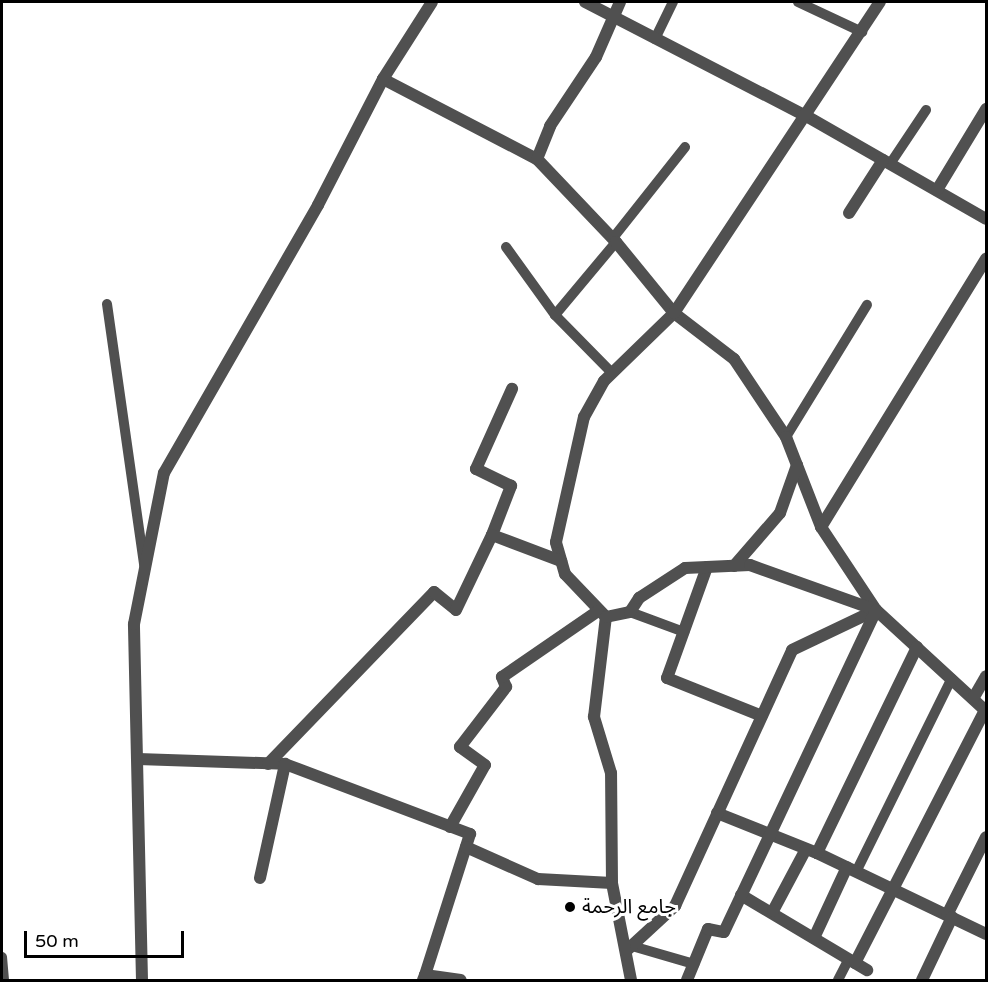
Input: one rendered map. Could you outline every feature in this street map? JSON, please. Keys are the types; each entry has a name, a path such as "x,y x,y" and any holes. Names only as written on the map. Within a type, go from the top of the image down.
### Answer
{"street":[{"path":"142,981 134,624 164,473 318,205 383,79 432,2"},
{"path":"585,2 808,117 987,219"},
{"path":"537,159 550,126 596,57 620,2"},
{"path":"630,981 629,949 612,883 611,773 594,717 602,614 565,574 556,542 584,417 612,373 674,314 808,117 880,2"},
{"path":"383,79 537,159 614,240 674,314 734,359 786,437 821,527 876,609 986,710 894,890 852,962"},
{"path":"937,190 987,110"},
{"path":"849,213 886,162"},
{"path":"821,527 987,259"},
{"path":"268,764 434,592 456,610 492,535 511,486 476,469 512,389"},
{"path":"734,566 780,513 797,465"},
{"path":"492,535 561,561"},
{"path":"450,827 485,765 460,747 506,687 502,677 602,614 630,612 639,598 685,568 750,565 876,609"},
{"path":"707,567 667,678 762,716"},
{"path":"629,949 675,906 792,650 876,609"},
{"path":"687,981 708,929 724,932 876,609"},
{"path":"773,911 811,851 917,647"},
{"path":"974,697 987,676"},
{"path":"138,759 285,764 470,834 424,978 461,981"},
{"path":"260,878 285,764"},
{"path":"717,813 769,837 811,851 852,869 987,934"},
{"path":"922,981 987,837"},
{"path":"466,847 538,879 612,883"},
{"path":"814,938 852,869"},
{"path":"741,895 773,911 867,970"}],"lane":[{"path":"655,39 673,2"},
{"path":"798,2 862,32"},
{"path":"886,162 926,110"},
{"path":"555,315 685,147"},
{"path":"506,247 555,315 612,373"},
{"path":"107,304 145,570"},
{"path":"786,437 867,305"},
{"path":"630,612 684,632"},
{"path":"852,869 952,678"},
{"path":"629,949 694,964"},
{"path":"2,957 4,981"},
{"path":"838,981 852,962"}],"place":[{"name":"جامع الرحمة","path":"570,907"}]}
